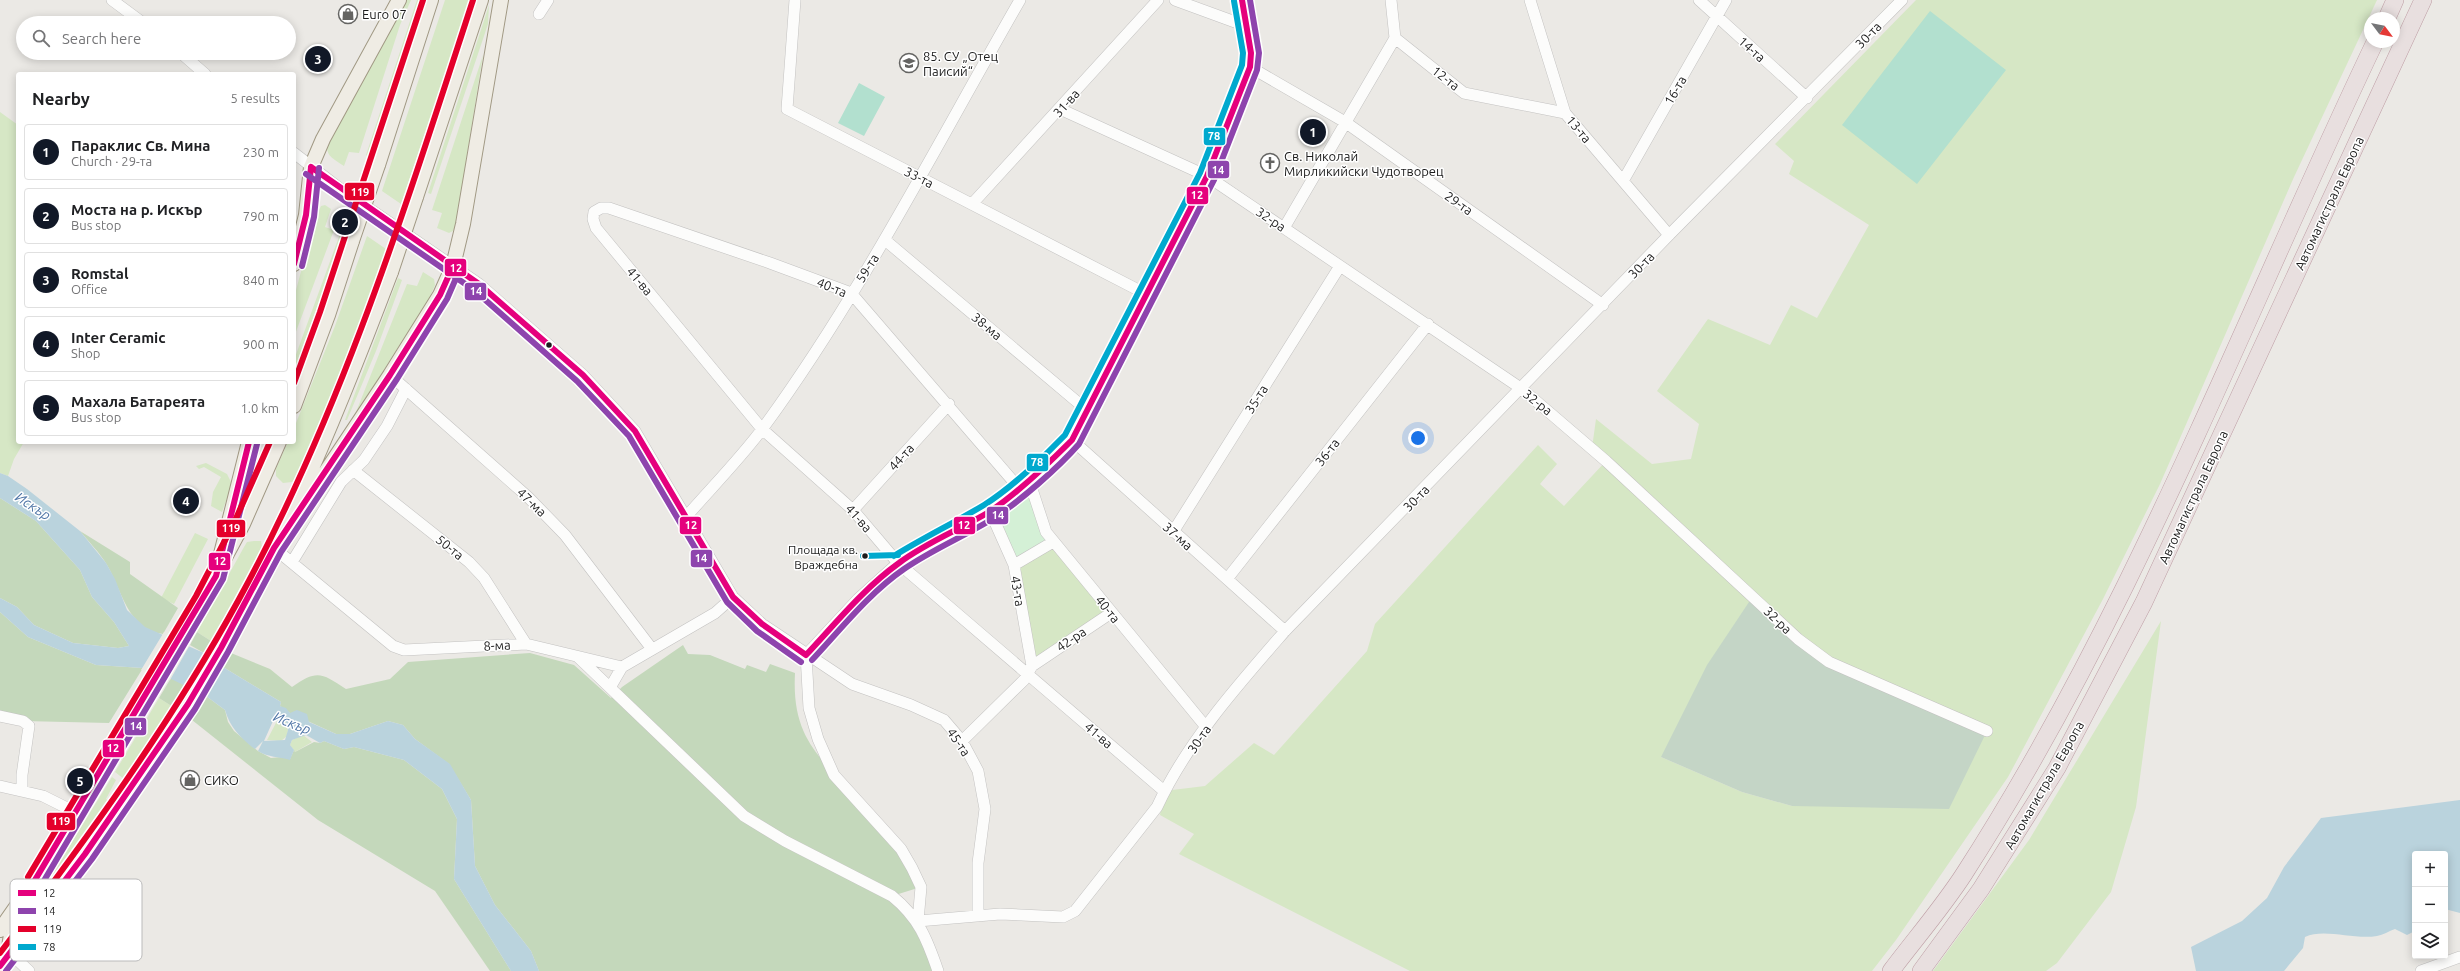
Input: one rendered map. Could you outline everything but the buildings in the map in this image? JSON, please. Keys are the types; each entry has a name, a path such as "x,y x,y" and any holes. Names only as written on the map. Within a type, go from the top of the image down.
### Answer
{"highway":[{"path":"2390,12 2395,0"},
{"name":"Автомагистрала Европа","path":"1921,971 1981,889 2057,768 2141,609 2423,0"},
{"name":"Автомагистрала Европа","path":"1891,971 1962,876 2029,766 2115,607 2372,48"}],"main road":[{"path":"296,256 306,215 310,167 323,139 399,0"},
{"path":"296,401 328,315 431,0"},
{"path":"66,879 89,848 188,704 221,648 274,548 350,381 391,272 481,0"},
{"path":"274,548 390,375 440,295 453,266 463,224 501,0"},
{"path":"216,576 249,444"},
{"path":"36,879 77,813 105,762 146,698 216,576 243,524 278,444"},
{"path":"43,869 43,879"},
{"path":"0,930 10,916"},
{"path":"0,966 10,953"}],"street":[{"path":"112,0 134,16"},
{"path":"539,14 548,0"},
{"name":"33-та","path":"795,0 787,109 1148,295"},
{"name":"59-та","path":"686,517 762,429 851,294 885,240 919,177 1020,0"},
{"name":"31-ва","path":"972,204 1158,0"},
{"path":"1175,0 1246,26"},
{"path":"918,921 922,887 912,868 901,849 834,775 818,739 809,708 806,655 858,599 898,563 928,544 990,511 1029,480 1072,440 1148,295 1207,176 1250,67 1251,53 1242,0"},
{"path":"1284,228 1395,38 1391,0"},
{"name":"13-та","path":"1530,0 1565,113 1669,236"},
{"name":"14-та","path":"1699,0 1807,98"},
{"name":"16-та","path":"1623,181 1726,0"},
{"name":"30-та","path":"918,921 978,915 1063,917 1075,911 1157,808 1164,791 1206,727 1285,631 1522,389 1669,236 1807,98 1902,0"},
{"name":"12-та","path":"1395,38 1464,93 1565,113"},
{"path":"189,60 203,72"},
{"name":"29-та","path":"1250,67 1345,122 1603,305"},
{"name":"32-ра","path":"1060,109 1207,176 1522,389 1560,419 1798,639 1829,662 1987,731"},
{"name":"45-та","path":"296,155 310,167 479,284 583,375 635,431 733,597 762,624 806,655 852,684 911,705 944,720 962,741 978,771 985,809 978,862 978,915"},
{"name":"40-та","path":"594,212 601,208 610,208 770,263 851,294 949,404 1019,488"},
{"name":"41-ва","path":"594,212 593,220 596,228 762,429 853,510 898,563 1030,670 1164,791"},
{"name":"38-ма","path":"885,240 1088,411"},
{"name":"35-та","path":"1173,532 1340,266"},
{"name":"36-та","path":"1227,579 1428,324"},
{"name":"47-ма","path":"390,375 528,496 565,535 652,649"},
{"path":"292,562 341,482 364,460 387,426 406,389"},
{"name":"44-та","path":"853,510 949,404"},
{"name":"37-ма","path":"1072,440 1285,631"},
{"name":"50-та","path":"354,470 469,562 484,578 526,644"},
{"name":"40-та","path":"1029,480 1046,532 1053,542 1206,727"},
{"name":"43-та","path":"990,511 1014,565 1030,670"},
{"path":"1014,565 1053,542"},
{"name":"8-ма","path":"274,548 393,646 404,650 526,644 622,667"},
{"path":"611,686 622,667 715,613 733,597"},
{"name":"42-ра","path":"962,741 1024,680 1030,670 1111,613"},
{"path":"578,657 611,686 744,816 785,841 892,896 907,908 918,921 938,971"},
{"path":"0,716 23,721 29,726 22,775 22,790"},
{"path":"0,786 43,796 77,813"},
{"path":"2421,971 2460,957"},
{"path":"18,961 29,971"}],"green space":[{"path":"405,0 411,0 400,25 359,153 349,152 344,166 328,153 328,140"},
{"path":"417,0 421,0 370,158 366,155"},
{"path":"445,0 470,0 401,204 382,191"},
{"path":"1916,0 2377,0 2371,12 2364,12 2364,28 2294,177 2160,484 2103,599 2008,777 1896,940 1872,971 1410,971 1179,854 1194,834 1160,815 1164,791 1205,786 1254,743 1274,755 1367,651 1375,624 1538,445 1557,464 1540,484 1564,506 1606,461 1592,448 1596,419 1652,464 1691,459 1699,424 1657,391 1708,319 1770,345 1791,305 1817,318 1869,225 1789,174 1794,161 1775,144","holes":["1829,662 1792,806 1742,792 1661,757"]},
{"path":"489,5 488,24 431,194 428,193"},
{"path":"1930,11 2006,70 1917,184 1842,125"},
{"path":"483,55 456,224 453,231 449,233 437,228 442,213 432,210"},
{"path":"859,83 885,97 864,136 838,123"},
{"path":"0,112 16,124 16,444 23,444 14,459 8,476 0,473"},
{"path":"325,205 331,209 325,227 334,230 296,332 296,290 315,218 321,206"},
{"path":"340,234 343,236 296,365 296,355"},
{"path":"367,236 386,249 366,307 310,449 297,477 292,482 283,483 276,476 276,469 287,444 296,444 296,423 335,326"},
{"path":"423,272 434,279 435,285 429,299 354,417 407,284 417,286"},
{"path":"398,278 402,280 376,351 347,420 345,420"},
{"path":"206,463 227,474 232,484 222,512 211,506 213,492 221,477 204,467 199,469 196,466"},
{"path":"1029,480 1053,542 1014,565 990,511"},
{"path":"0,498 36,521 80,570 92,597 114,622 129,646 118,648 73,643 34,625 17,607 0,598"},
{"path":"80,531 130,562 130,574 178,608 163,634 151,631 141,625 133,617 107,565"},
{"path":"195,533 208,539 174,604 161,598"},
{"path":"261,541 262,547 211,641 197,632 247,542"},
{"path":"1053,542 1111,613 1032,666 1014,565"},
{"path":"1753,596 1829,662 1987,731 1949,809 1792,806 1742,792 1661,757 1707,665"},
{"path":"0,612 28,637 96,665 143,668 109,723 23,721 0,716"},
{"path":"2161,621 2136,807 2111,892 2057,963 2046,971 1933,971 2029,840"},
{"path":"197,632 211,641 204,653 190,645"},
{"path":"683,645 688,654 710,655 745,669 747,665 766,672 770,664 795,673 795,698 799,718 805,735 814,750 874,819 921,887 892,896 907,908 938,971 539,971 531,951 495,905 475,866 471,800 449,764 415,739 403,725 388,721 350,734 336,734 290,713 280,706 281,702 223,667 231,653 270,669 292,687 308,677 319,675 331,679 346,689 390,679 408,662 530,653 574,665 611,698 622,687"},
{"path":"171,678 185,685 173,707 159,698"},
{"path":"206,696 225,710 228,722 234,731 258,751 271,758 281,757 290,759 294,750 295,752 314,742 320,743 324,741 344,749 354,747 404,760 442,789 457,819 454,879 511,971 490,971 435,891 318,820 192,720"},
{"path":"159,698 173,707 114,798 112,796 124,779 115,772"},
{"path":"277,721 286,722 288,730 287,736 281,741 267,740"},
{"path":"303,735 312,742 295,752 290,745 292,740"},
{"path":"112,777 116,780 106,799 112,803 55,879 49,879"}],"water":[{"name":"Искър","path":"0,473 8,476 27,489 80,531 106,563 115,579 127,610 145,627 204,653 223,667 281,702 280,706 286,708 290,713 297,710 307,714 309,722 336,734 350,734 388,721 403,725 415,739 450,764 471,800 475,866 495,905 531,951 539,971 511,971 454,879 457,819 442,789 404,760 354,747 344,749 324,741 320,743 306,735 292,740 290,745 294,750 290,760 266,755 258,751 263,741 255,749 252,747 236,731 225,710 206,696 163,675 143,668 96,665 28,637 0,612 0,598 17,607 34,625 73,643 118,648 129,646 114,622 92,597 80,570 36,521 0,498","holes":["273,721 286,722 288,730 285,740 264,741"]},
{"path":"2460,800 2460,913 2448,910 2448,851 2412,851 2412,932 2407,935 2395,929 2379,935 2368,937 2321,934 2305,937 2303,948 2284,971 2196,971 2191,947 2242,921 2267,898 2284,867 2321,818"}],"pier":[{"path":"164,632 191,643 170,680 141,670"},
{"path":"206,651 224,665 205,698 184,687"}],"transit line":[{"name":"119","path":"296,378 320,312 423,0"},
{"name":"119","path":"56,879 126,781 184,692 238,601 275,529 309,456 340,382 369,306 423,154 473,0"},
{"name":"12","path":"806,655 850,607 886,573 932,542 1000,505 1032,478 1072,440 1207,176 1250,67 1251,53 1242,0"},
{"name":"14","path":"812,660 867,600 891,579 915,562 983,525 1004,511 1050,473 1079,444 1214,180 1257,70 1259,53 1250,0"},
{"name":"78","path":"894,556 973,512 994,498 1026,472 1065,435 1200,173 1242,65 1243,53 1234,1"},
{"name":"12","path":"311,167 479,284 583,375 635,431 733,597 762,624 806,655"},
{"name":"12","path":"296,256 306,215 311,167"},
{"name":"14","path":"302,266 314,217 319,168"},
{"name":"14","path":"306,174 474,290 577,381 629,436 727,602 757,631 801,662"},
{"name":"12","path":"66,879 85,854 188,704 221,648 274,548 390,375 440,295 453,266"},
{"name":"14","path":"77,879 195,709 228,652 281,552 397,379 447,299 460,269"},
{"name":"12","path":"36,879 216,576 249,444"},
{"name":"14","path":"45,879 223,579 257,444"},
{"name":"119","path":"28,877 196,596 234,523 269,444"},
{"name":"78","path":"863,556 898,555"},
{"name":"119","path":"0,953 10,940"},
{"name":"12","path":"0,966 10,953"},
{"name":"14","path":"6,971 14,961"}],"place":[{"name":"Euro 07","path":"348,14"},
{"name":"Romstal","path":"318,59"},
{"name":"85. СУ „Отец Паисий“","path":"909,63"},
{"name":"Параклис Св. Мина","path":"1313,132"},
{"name":"Св. Николай Мирликийски Чудотворец","path":"1270,163"},
{"name":"Моста на р. Искър","path":"345,222"},
{"name":"Inter Ceramic","path":"186,501"},
{"name":"Площада кв. Враждебна","path":"865,556"},
{"name":"СИКО","path":"190,780"},
{"name":"Махала Батареята","path":"80,781"}]}
